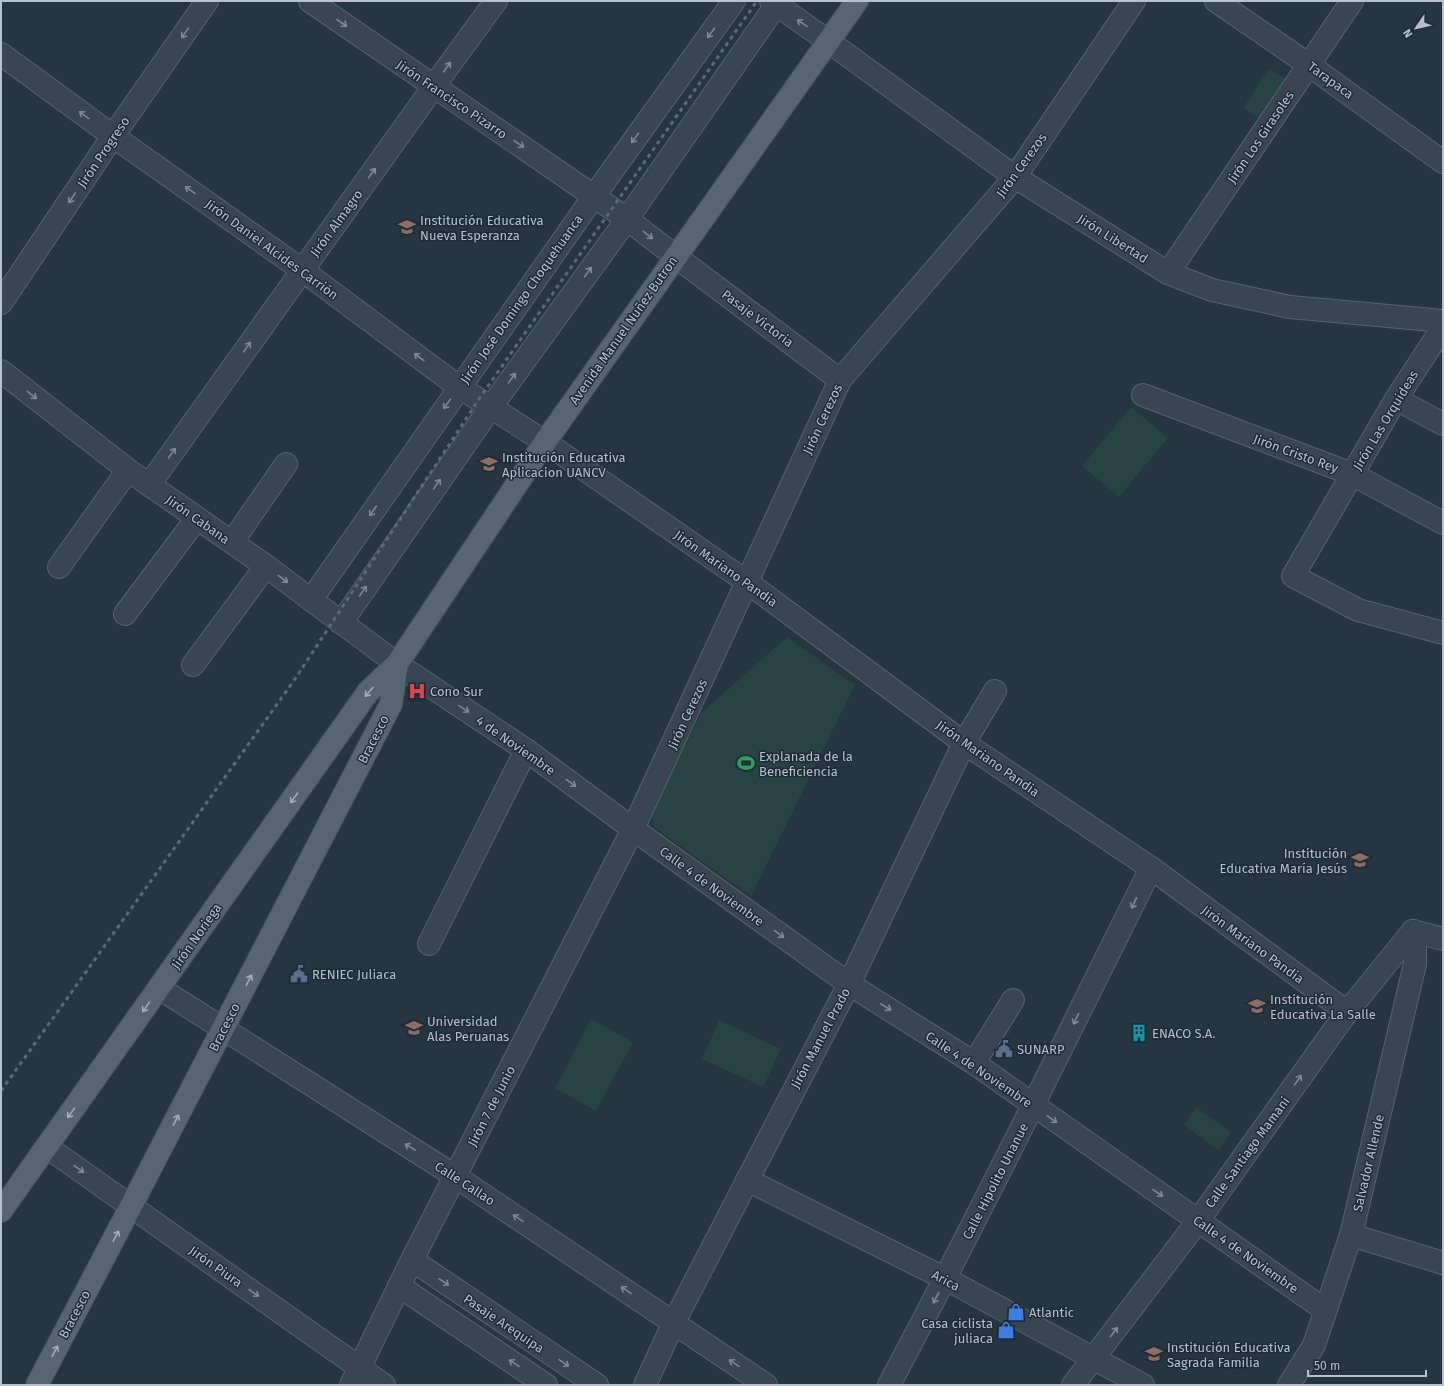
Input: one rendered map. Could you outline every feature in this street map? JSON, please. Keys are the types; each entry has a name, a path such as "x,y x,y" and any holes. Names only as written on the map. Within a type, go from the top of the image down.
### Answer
{"main road":[{"name":"Avenida Manuel Nuñez Butron","path":"397,664 545,442 856,1"},
{"name":"Jirón Noriega","path":"1,1211 368,692 397,664"},
{"name":"Bracesco","path":"37,1385 132,1206 391,704 397,664"}],"street":[{"name":"Jirón Progreso","path":"1,304 113,136 207,1"},
{"name":"Jirón Francisco Pizarro","path":"310,1 627,218"},
{"name":"Jirón Almagro","path":"149,485 496,1"},
{"name":"Jirón José Domingo Choquehuanca","path":"311,600 459,387 734,1"},
{"name":"Jirón Cerezos","path":"633,829 840,380 1015,177 1134,1"},
{"name":"Tarapaca","path":"1216,1 1309,64 1443,162"},
{"name":"Jirón Los Girasoles","path":"1168,273 1352,1"},
{"name":"Jirón Libertad","path":"775,2 1015,177 1168,273 1212,290 1290,307 1443,320"},
{"path":"341,623 491,407 627,218 775,2"},
{"name":"Jirón Daniel Alcides Carrión","path":"1,54 113,136 302,270 459,387 545,442"},
{"name":"Pasaje Victoria","path":"627,218 840,380"},
{"name":"Jirón Las Orquideas","path":"1443,327 1396,399 1293,576 1358,610 1443,633"},
{"name":"Jirón Cabana","path":"1,371 128,470 266,566 397,664"},
{"name":"Jirón Cristo Rey","path":"1143,395 1352,474 1443,523"},
{"path":"1396,399 1443,424"},
{"name":"Jirón Mariano Pandia","path":"545,442 747,582 964,742 1151,868 1347,1012"},
{"path":"232,542 286,464"},
{"path":"59,567 128,470"},
{"path":"125,614 197,518"},
{"path":"193,665 266,566"},
{"name":"4 de Noviembre","path":"397,664 526,750 633,829"},
{"name":"Jirón Manuel Prado","path":"645,1385 674,1322 849,984 964,742 995,691"},
{"path":"429,944 526,750"},
{"name":"Calle 4 de Noviembre","path":"633,829 849,984 974,1063 1033,1106 1325,1310"},
{"name":"Jirón 7 de Junio","path":"355,1376 412,1260 633,829"},
{"name":"Calle Hipolito Unanue","path":"889,1385 946,1279 1151,868"},
{"path":"1347,1012 1412,931 1443,940"},
{"name":"Salvador Allende","path":"1289,1385 1314,1344 1351,1235 1415,964 1415,950 1412,931"},
{"name":"Calle Callao","path":"159,988 455,1176 766,1385"},
{"path":"974,1063 1013,1000"},
{"name":"Calle Santiago Mamani","path":"1073,1385 1198,1221 1347,1012"},
{"name":"Jirón Piura","path":"47,1146 132,1206 355,1376 384,1385"},
{"name":"Arica","path":"747,1180 946,1279 1144,1385"},
{"path":"1351,1235 1443,1263"},
{"name":"Pasaje Arequipa","path":"412,1260 597,1385"},
{"path":"399,1286 546,1385"}],"green space":[{"path":"1269,68 1293,84 1267,124 1243,108"},
{"path":"1131,407 1168,438 1119,497 1082,466"},
{"name":"Explanada de la Beneficiencia","path":"787,637 855,685 751,896 655,828 651,814 701,713"},
{"path":"591,1019 633,1042 596,1111 555,1088"},
{"path":"719,1020 781,1049 763,1087 702,1059"},
{"path":"1196,1107 1231,1132 1219,1150 1184,1125"}],"railway":[{"path":"1,1091 295,679 479,399 757,1"}],"place":[{"name":"Institución Educativa Nueva Esperanza","path":"407,227"},
{"name":"Institución Educativa Aplicacion UANCV","path":"489,464"},
{"name":"Cono Sur","path":"417,691"},
{"name":"Explanada de la Beneficiencia","path":"746,763"},
{"name":"Institución Educativa María Jesús","path":"1360,860"},
{"name":"RENIEC Juliaca","path":"299,974"},
{"name":"Institución Educativa La Salle","path":"1257,1006"},
{"name":"Universidad Alas Peruanas","path":"414,1028"},
{"name":"ENACO S.A.","path":"1139,1033"},
{"name":"SUNARP","path":"1004,1049"},
{"name":"Atlantic","path":"1016,1312"},
{"name":"Casa ciclista juliaca","path":"1006,1330"},
{"name":"Institución Educativa Sagrada Familia","path":"1154,1354"}]}
